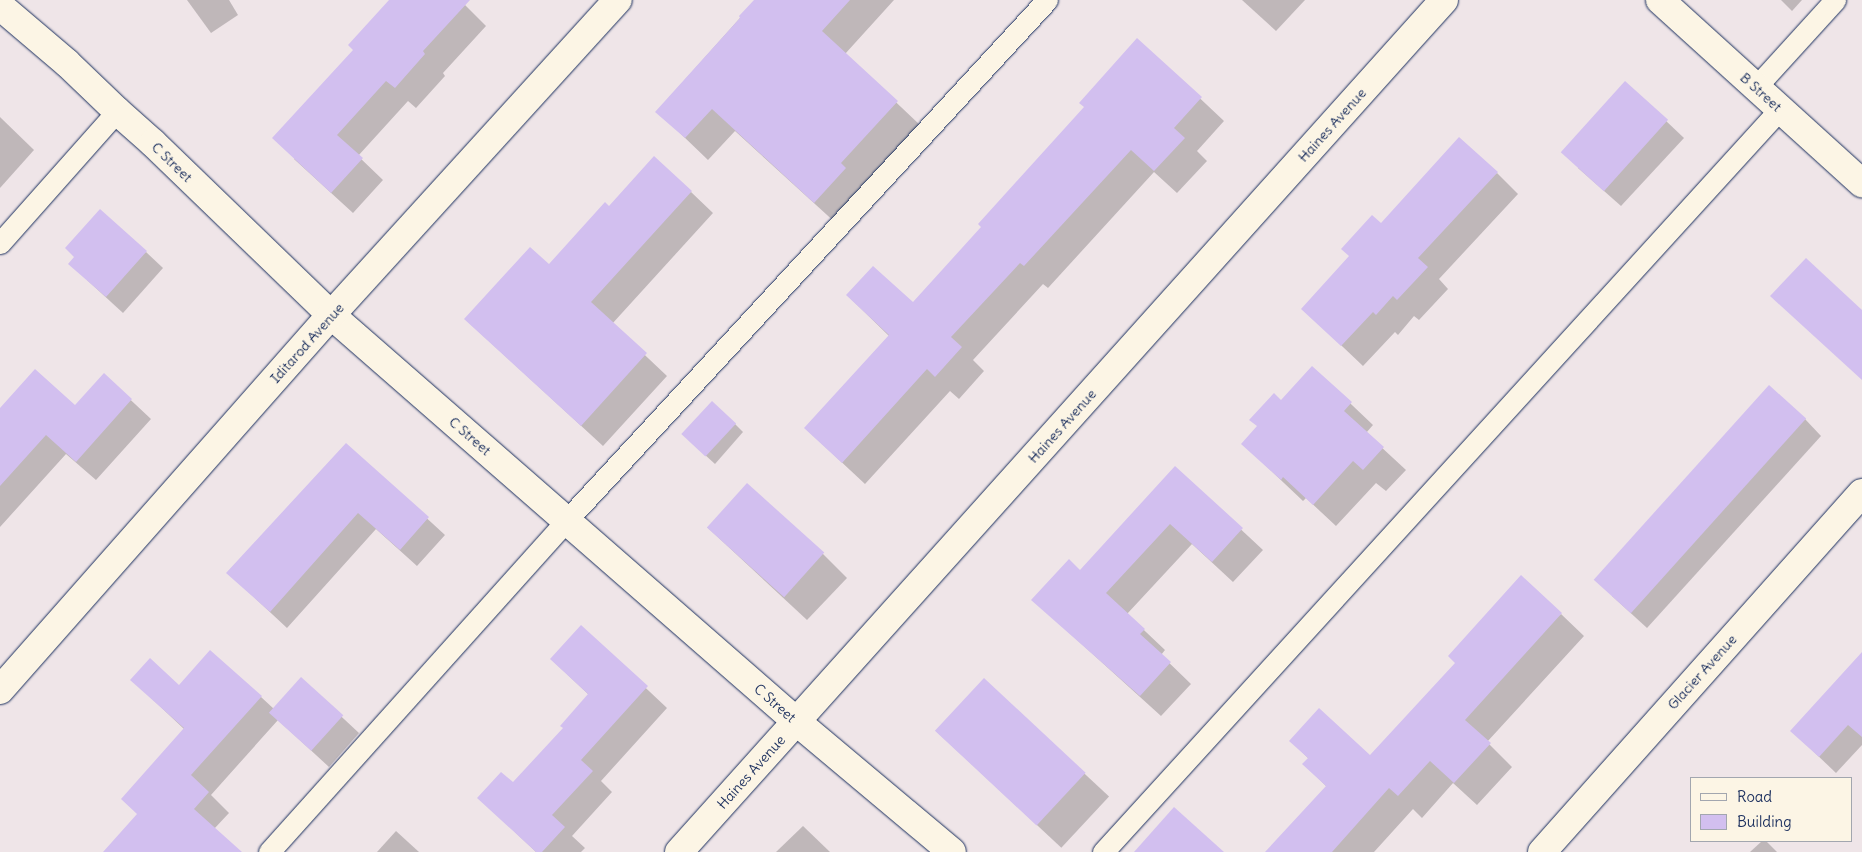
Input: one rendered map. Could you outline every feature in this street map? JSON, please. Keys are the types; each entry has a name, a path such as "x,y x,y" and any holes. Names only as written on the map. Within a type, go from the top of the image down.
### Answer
{"street":[{"name":"Iditarod Avenue","path":"0,690 331,315 618,0"},
{"name":"Haines Avenue","path":"679,852 1444,0"},
{"name":"B Street","path":"1660,0 1862,183"},
{"name":"C Street","path":"0,6 67,63 116,112 153,143 331,315 797,722 952,852"},
{"name":"Glacier Avenue","path":"1542,852 1862,493"}],"lane":[{"path":"269,852 566,521 1047,0"},
{"path":"1756,88 1834,0"},
{"path":"1103,852 1780,109"},
{"path":"0,242 116,112"}],"building":[{"path":"389,0 470,0 423,51 425,54 395,88 386,81 337,135 363,158 331,193 272,138 353,50 348,45"},
{"path":"754,0 850,0 822,31 898,101 841,163 846,168 814,203 712,109 685,138 655,112"},
{"path":"1137,38 1202,97 1174,128 1185,138 1154,171 1131,150 1024,266 1020,263 951,337 962,347 935,377 927,369 842,463 804,428 889,335 846,295 873,266 913,302 981,227 978,224 1084,107 1079,103"},
{"path":"1625,81 1668,120 1604,191 1561,152"},
{"path":"1459,137 1498,172 1418,258 1428,267 1397,300 1393,296 1376,315 1373,312 1341,346 1301,309 1349,256 1341,249 1372,215 1381,223"},
{"path":"654,156 692,191 591,302 647,353 581,426 464,319 530,247 549,264 605,202 609,206"},
{"path":"100,209 147,251 106,297 68,264 74,257 65,248"},
{"path":"1806,258 1862,310 1862,380 1770,296"},
{"path":"1312,366 1352,402 1344,411 1384,447 1363,470 1353,461 1313,505 1283,477 1281,480 1241,444 1257,426 1249,420 1274,393 1281,400"},
{"path":"35,369 75,405 104,373 132,399 76,462 46,435 0,486 0,408"},
{"path":"1769,385 1806,418 1631,613 1594,580"},
{"path":"712,401 736,424 705,456 681,434"},
{"path":"346,443 429,517 400,550 358,513 270,612 226,573"},
{"path":"1175,466 1243,528 1212,562 1170,524 1106,593 1145,629 1140,634 1171,662 1140,696 1031,600 1069,559 1080,570"},
{"path":"747,483 824,553 784,597 707,528"},
{"path":"1521,575 1562,613 1465,720 1491,743 1454,783 1430,761 1398,796 1389,788 1332,852 1265,852 1326,786 1302,764 1308,758 1289,741 1319,708 1370,755 1455,663 1448,656"},
{"path":"581,625 648,686 581,760 593,771 552,815 565,827 542,852 536,852 477,798 501,772 513,782 563,728 560,726 588,694 550,659"},
{"path":"210,650 262,696 191,775 209,792 194,809 242,852 103,852 137,814 121,799 184,728 130,680 150,658 179,685"},
{"path":"1862,652 1862,737 1848,725 1819,757 1790,731"},
{"path":"301,677 343,715 311,751 269,713"},
{"path":"984,678 1086,773 1037,825 935,731"},
{"path":"1174,807 1224,852 1134,852"}]}
